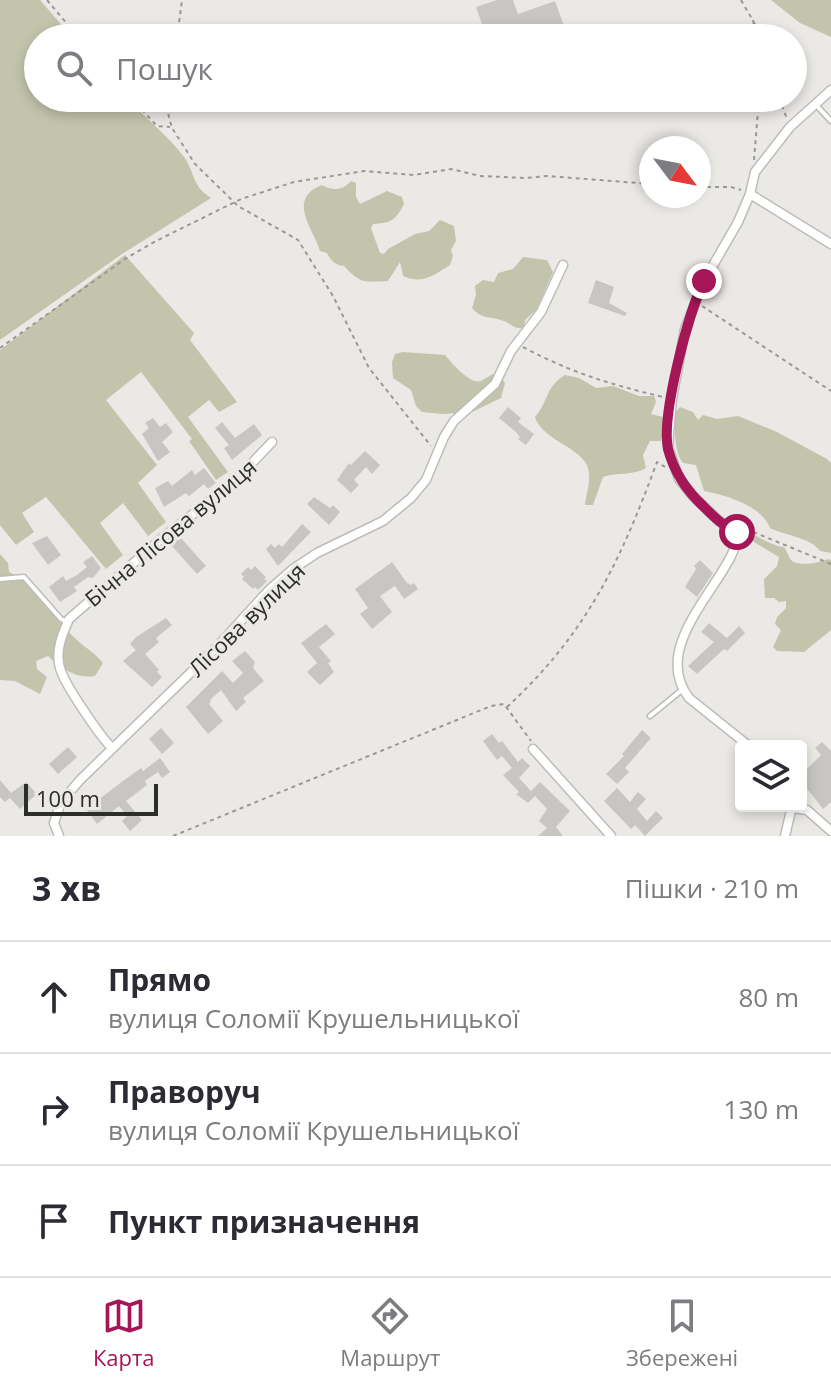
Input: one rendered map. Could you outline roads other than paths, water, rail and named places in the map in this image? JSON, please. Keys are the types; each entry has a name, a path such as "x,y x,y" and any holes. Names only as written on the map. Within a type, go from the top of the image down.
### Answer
{"street":[{"path":"807,111 831,90"},
{"path":"742,740 689,698 683,689 678,656 680,645 733,553 737,532 719,521 693,496 677,473 668,447 672,399 685,329 695,300 738,222 755,172 806,112"},
{"path":"750,194 831,244"},
{"name":"Лісова вулиця","path":"59,836 54,823 61,802 293,569 317,553 383,521 411,498 426,480 454,421 495,384 516,344 541,312 563,265"},
{"name":"Бічна Лісова вулиця","path":"112,748 60,670 59,653 68,622 89,600 167,534 231,485 272,442"},
{"path":"533,749 611,836"},
{"path":"807,810 831,831"},
{"path":"785,836 792,812"}],"lane":[{"path":"814,104 831,121"},
{"path":"0,579 24,577 61,619 68,622"},
{"path":"650,716 683,689"}]}
